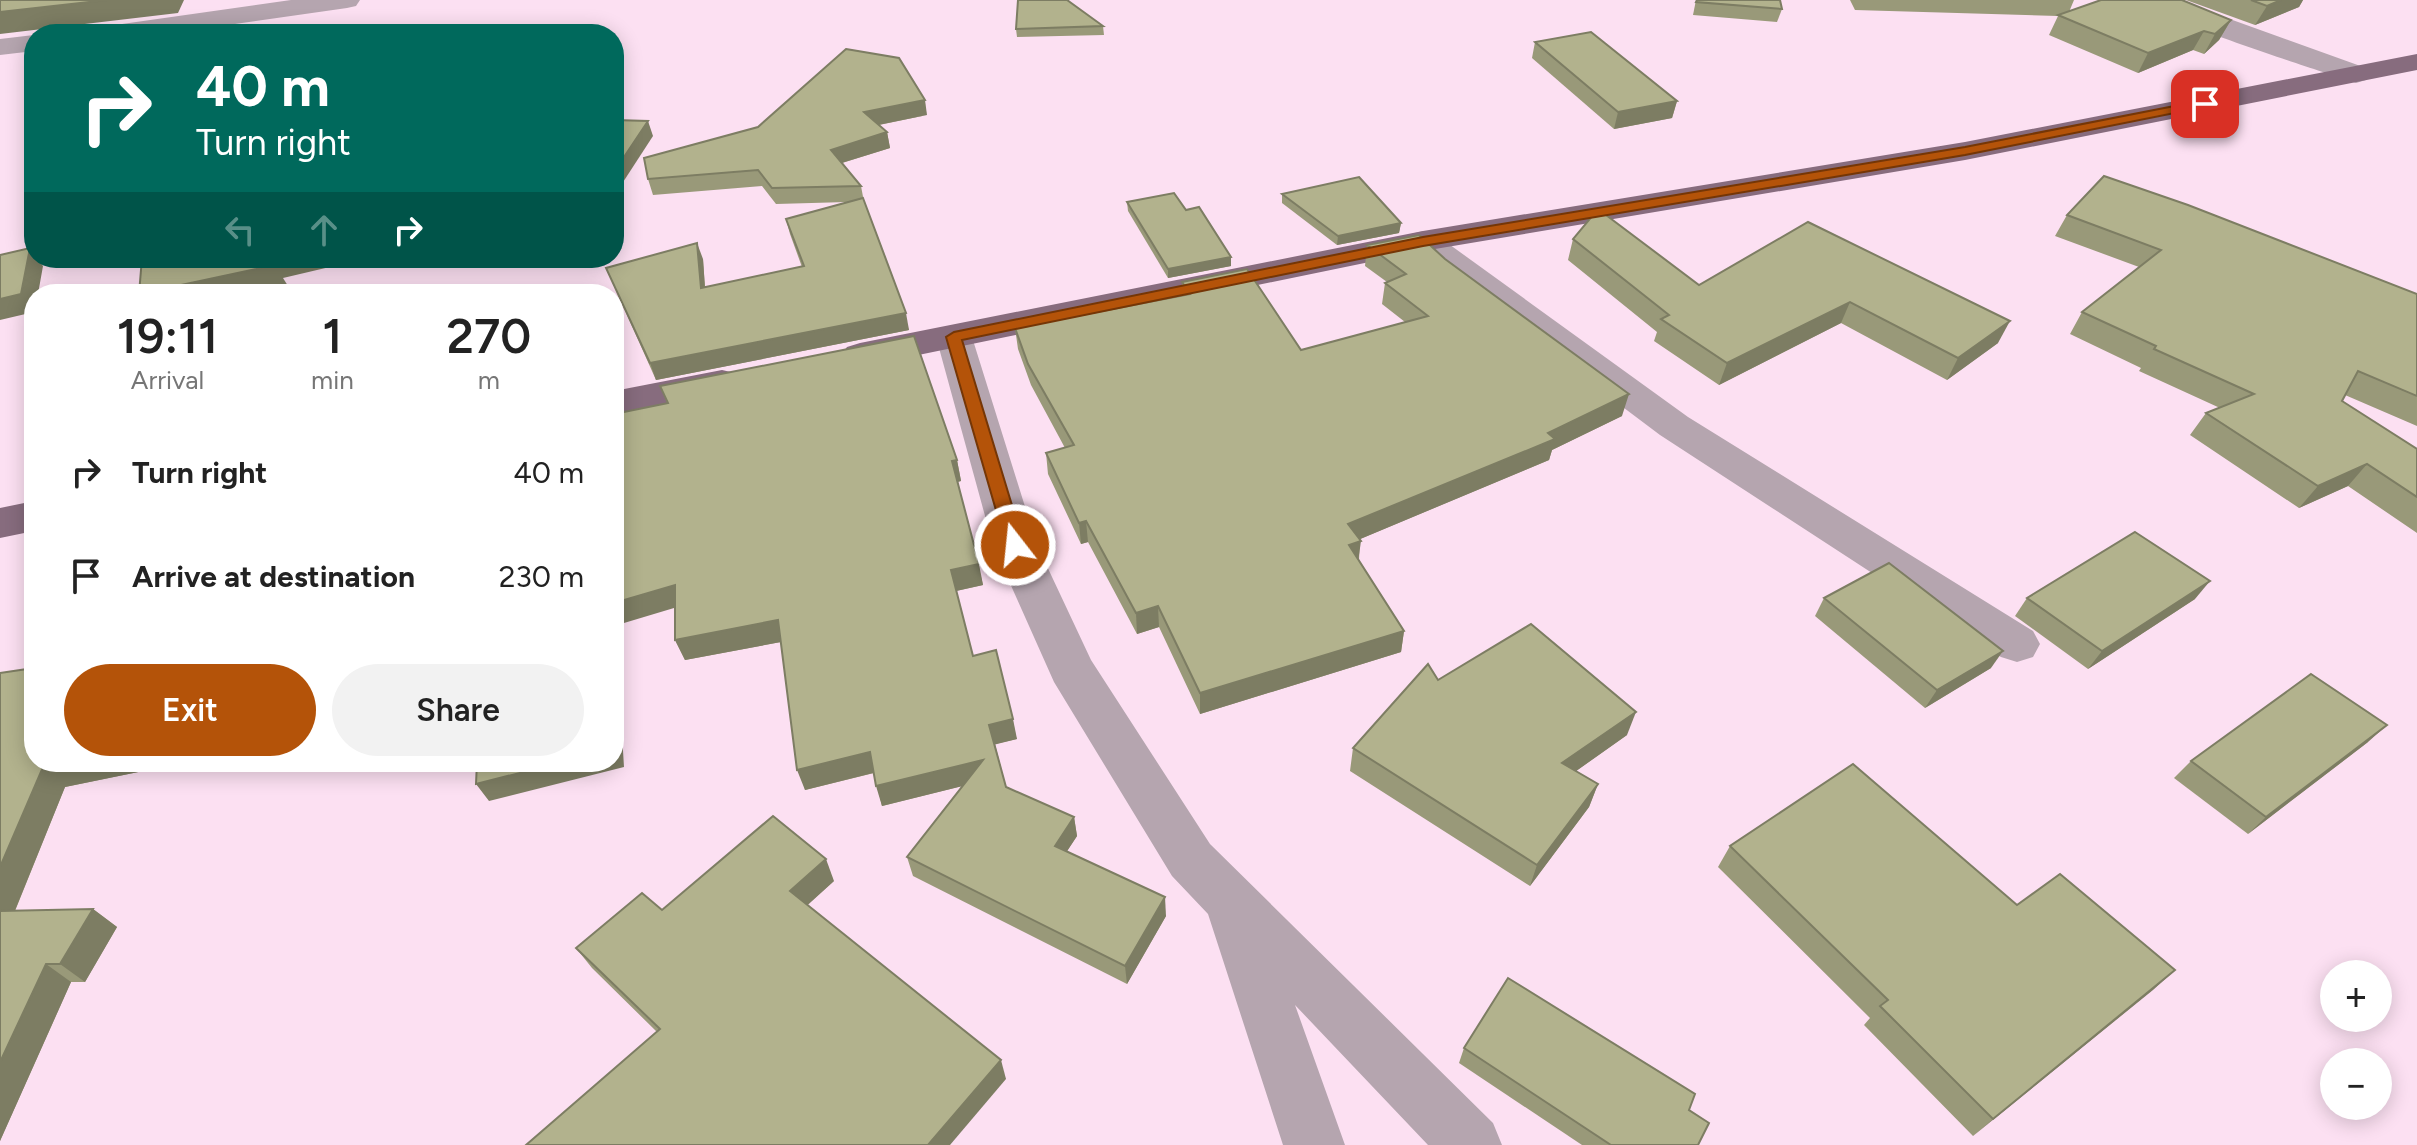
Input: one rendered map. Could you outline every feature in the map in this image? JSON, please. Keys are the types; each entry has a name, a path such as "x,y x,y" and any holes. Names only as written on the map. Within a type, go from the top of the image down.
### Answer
{"main road":[{"path":"830,361 1423,241 1965,151 2417,62"},
{"path":"624,401 753,376"},
{"path":"0,523 24,518"}],"street":[{"path":"178,24 347,0"},
{"path":"2156,0 2187,15 2356,74"},
{"path":"0,47 24,44"},
{"path":"1423,241 1674,426 2017,644"},
{"path":"954,337 1015,545 1071,669 1191,860 1471,1145"},
{"path":"1230,902 1314,1145"}],"building":[{"path":"0,0 107,0 0,12"},
{"path":"1018,0 1067,0 1103,26 1016,29"},
{"path":"1780,0 1782,9 1696,2"},
{"path":"2101,0 2182,0 2231,20 2215,34 2204,31 2148,53 2058,15"},
{"path":"2251,0 2281,0 2267,6"},
{"path":"1591,32 1677,101 1618,112 1535,42"},
{"path":"846,49 899,58 925,100 864,112 887,132 831,150 861,186 772,188 758,170 648,179 644,158 758,127"},
{"path":"624,120 648,121 624,157"},
{"path":"2104,176 2188,205 2417,294 2417,396 2358,371 2342,401 2417,449 2417,497 2367,464 2318,486 2206,413 2254,394 2154,349 2156,346 2082,312 2161,250 2067,215"},
{"path":"1359,177 1401,223 1338,236 1282,194"},
{"path":"1174,193 1186,210 1199,207 1231,257 1168,269 1127,202"},
{"path":"863,198 906,313 650,363 624,307 624,284 613,284 606,268 624,268 624,263 697,243 701,288 804,266 786,219"},
{"path":"1598,209 1699,285 1808,222 2010,321 1958,358 1850,302 1727,363 1661,319 1669,315 1573,239"},
{"path":"1419,235 1445,259 1629,394 1548,433 1555,439 1348,524 1361,541 1349,545 1404,631 1200,693 1158,606 1136,613 1086,521 1079,523 1046,453 1074,445 1028,364 1015,328 1190,294 1182,282 1247,269 1301,350 1428,316 1385,283 1406,274 1367,245"},
{"path":"24,249 26,268 21,294 0,299 0,255"},
{"path":"141,268 261,268 186,284 140,284"},
{"path":"914,336 957,460 952,461 979,564 951,570 973,656 996,650 1013,719 989,725 1006,787 1074,817 1055,846 1165,897 1125,966 907,857 983,760 876,786 870,752 797,770 778,620 675,640 675,585 624,600 624,412 668,403 660,386"},
{"path":"2135,532 2210,581 2102,651 2027,598"},
{"path":"1889,563 2003,651 1937,690 1824,598"},
{"path":"1531,624 1636,712 1562,763 1598,784 1537,865 1353,748 1428,664 1438,680"},
{"path":"24,669 24,772 41,772 0,867 0,673"},
{"path":"2311,674 2387,725 2266,817 2191,761"},
{"path":"1853,764 2017,905 2060,874 2175,970 1993,1119 1880,1006 1888,1000 1730,846"},
{"path":"477,772 523,772 476,784"},
{"path":"773,816 826,859 790,891 1001,1060 928,1145 526,1145 660,1029 576,948 642,893 662,910"},
{"path":"93,909 60,964 46,964 0,1062 0,911"},
{"path":"1508,978 1695,1094 1689,1110 1709,1123 1698,1145 1611,1145 1464,1048"}],"route":[{"path":"1015,545 954,337 1423,241 1965,151 2205,104"}]}
